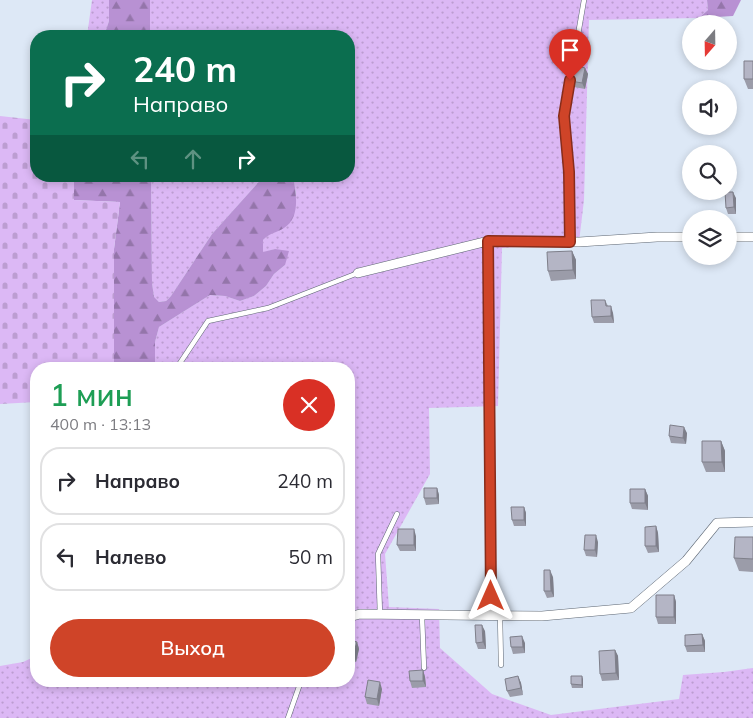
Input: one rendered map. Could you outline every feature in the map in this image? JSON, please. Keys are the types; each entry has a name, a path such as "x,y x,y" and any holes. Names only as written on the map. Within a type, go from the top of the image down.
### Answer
{"street":[{"path":"358,273 488,241 570,242 682,237"},
{"path":"737,237 753,237"},
{"path":"488,241 495,615"},
{"path":"355,615 542,616 631,608 686,561 717,523 753,522"}],"lane":[{"path":"570,242 569,172 564,116 584,0"},
{"path":"181,362 208,321 268,308 358,273"},
{"path":"380,615 378,554 397,514"},
{"path":"495,615 501,666"},
{"path":"422,616 424,668"},
{"path":"288,718 299,687"}],"green space":[{"path":"92,0 109,0 109,21 106,30 88,30"},
{"path":"109,0 150,0 150,30 106,30 109,21"},
{"path":"150,0 707,0 708,10 702,15 682,15 682,18 589,20 584,200 579,242 502,248 498,406 429,408 430,474 385,554 389,607 439,609 440,648 492,694 551,715 679,699 683,675 753,668 753,718 0,718 0,666 23,662 30,659 30,687 355,687 355,362 155,362 155,342 159,327 210,295 225,296 240,301 254,296 285,265 275,249 262,253 263,240 268,234 281,229 296,194 294,182 355,182 355,30 150,30"},
{"path":"707,0 741,0 734,15 702,15 708,10"},
{"path":"0,116 30,119 30,182 74,182 74,200 120,202 114,249 114,362 30,362 30,402 0,404"},
{"path":"74,182 151,182 152,283 154,297 159,302 166,301 171,296 212,234 259,182 294,182 296,204 293,218 289,224 263,240 263,252 275,249 289,251 285,265 274,274 266,286 254,296 240,301 225,296 210,295 159,327 155,342 155,362 114,362 114,249 120,202 73,200"},
{"path":"151,182 259,182 212,234 166,301 159,302 154,298 152,283"}],"building":[{"path":"744,61 753,61 753,79 744,79"},
{"path":"574,65 585,68 582,83 571,81"},
{"path":"726,200 734,200 734,207 726,208"},
{"path":"572,251 573,270 548,271 547,252"},
{"path":"591,300 605,300 606,306 611,306 611,316 592,317"},
{"path":"670,425 684,427 683,438 669,436"},
{"path":"702,441 721,441 722,462 702,462"},
{"path":"424,488 437,488 437,498 424,498"},
{"path":"630,489 645,489 645,503 630,503"},
{"path":"511,507 524,507 524,520 512,520"},
{"path":"656,526 656,546 645,546 645,527"},
{"path":"398,529 414,529 414,545 397,545"},
{"path":"585,535 596,535 595,550 584,550"},
{"path":"735,537 753,537 753,559 734,558"},
{"path":"544,570 550,570 551,591 544,591"},
{"path":"656,595 674,595 674,617 656,617"},
{"path":"475,625 482,625 483,642 476,643"},
{"path":"702,634 703,645 685,646 685,635"},
{"path":"522,636 523,647 511,647 510,637"},
{"path":"615,650 616,673 600,674 599,651"},
{"path":"423,670 423,681 410,681 409,671"},
{"path":"518,676 521,688 507,691 505,679"},
{"path":"571,676 582,676 582,685 571,684"},
{"path":"368,680 380,682 377,699 365,697"}],"route":[{"path":"491,596 488,241 570,242 569,172 564,116 570,80"}]}
